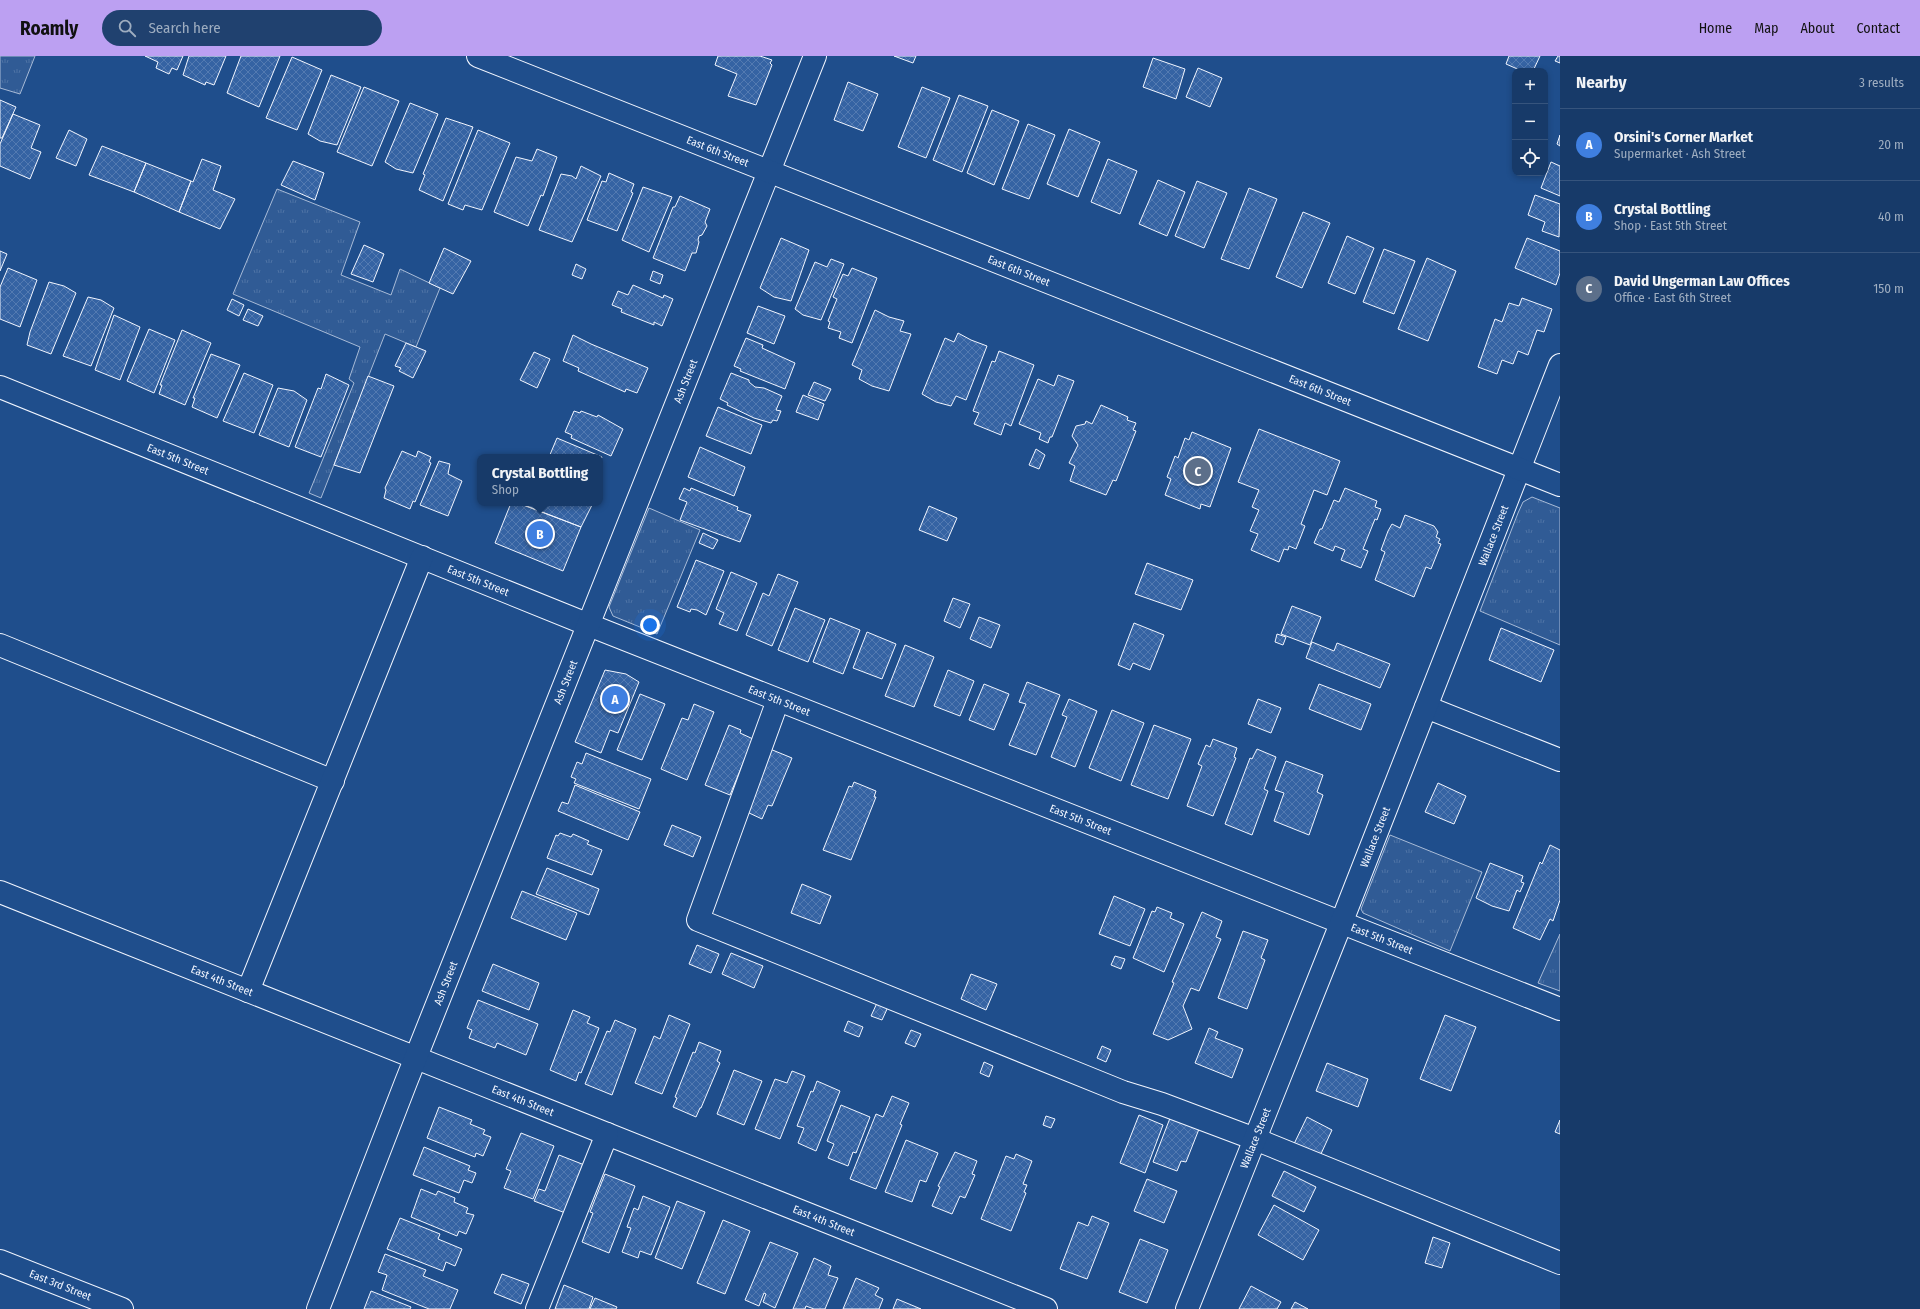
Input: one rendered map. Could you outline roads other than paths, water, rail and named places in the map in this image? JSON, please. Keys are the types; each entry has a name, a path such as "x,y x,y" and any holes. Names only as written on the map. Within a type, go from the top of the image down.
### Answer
{"street":[{"name":"East 6th Street","path":"478,56 1560,485"},
{"name":"Ash Street","path":"318,1309 416,1058 815,56"},
{"name":"Wallace Street","path":"1187,1309 1342,921 1560,365"},
{"name":"East 5th Street","path":"0,387 589,625 1342,921 1560,1009"},
{"path":"248,991 422,557"},
{"path":"0,645 333,781"},
{"path":"778,700 698,920 1123,1092 1162,1104 1255,1139 1560,1263"},
{"path":"1426,707 1560,760"},
{"name":"East 4th Street","path":"0,892 1046,1309"},
{"path":"538,1309 607,1134"},
{"name":"East 3rd Street","path":"0,1261 122,1309"}],"place":[{"name":"David Ungerman Law Offices","path":"1198,471"},
{"name":"Crystal Bottling","path":"540,534"},
{"name":"Orsini's Corner Market","path":"615,699"}]}
